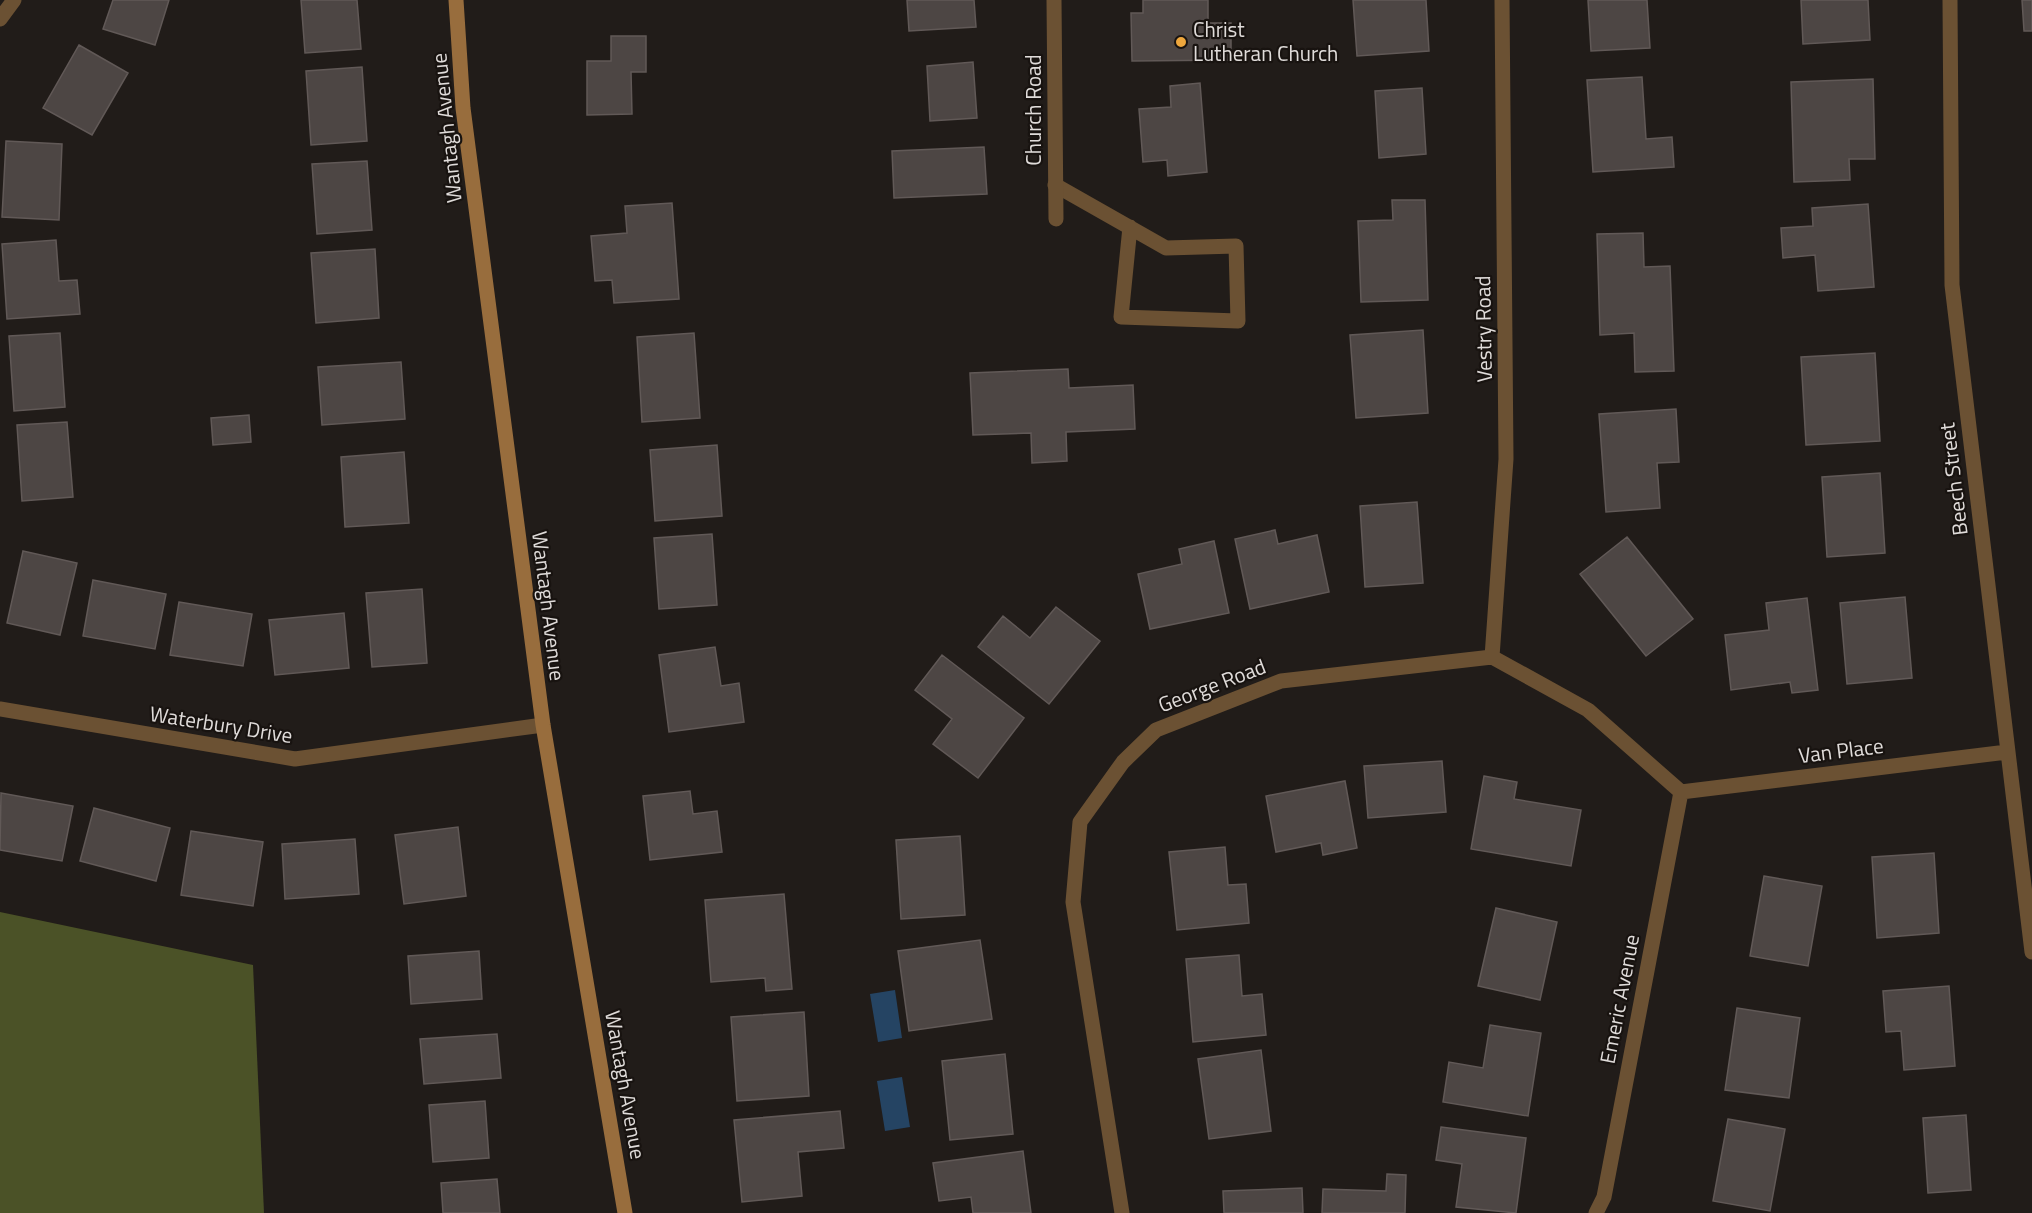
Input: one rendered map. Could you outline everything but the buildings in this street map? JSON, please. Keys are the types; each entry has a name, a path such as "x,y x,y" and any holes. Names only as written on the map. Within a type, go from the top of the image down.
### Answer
{"main road":[{"name":"Wantagh Avenue","path":"456,0 463,108 543,725 626,1213"}],"street":[{"path":"0,19 14,0"},
{"name":"Church Road","path":"1054,0 1056,219"},
{"name":"Vestry Road","path":"1492,657 1506,459 1502,0"},
{"name":"Beech Street","path":"1950,0 1952,285 2032,952"},
{"path":"1055,185 1130,227 1166,248 1236,246 1238,321 1121,317 1130,227"},
{"path":"1492,657 1588,711 1681,792"},
{"name":"George Road","path":"1122,1213 1073,902 1080,822 1123,762 1156,730 1281,681 1492,657"},
{"name":"Waterbury Drive","path":"0,709 296,759 543,725"},
{"name":"Van Place","path":"1681,792 2007,752"},
{"name":"Emeric Avenue","path":"1596,1213 1604,1197 1681,792"}],"green space":[{"path":"0,912 253,965 264,1213 0,1213"}],"water":[{"path":"895,990 902,1038 878,1042 870,994"},
{"path":"902,1077 910,1127 885,1131 877,1081"}],"place":[{"name":"Christ Lutheran Church","path":"1181,42"}]}
